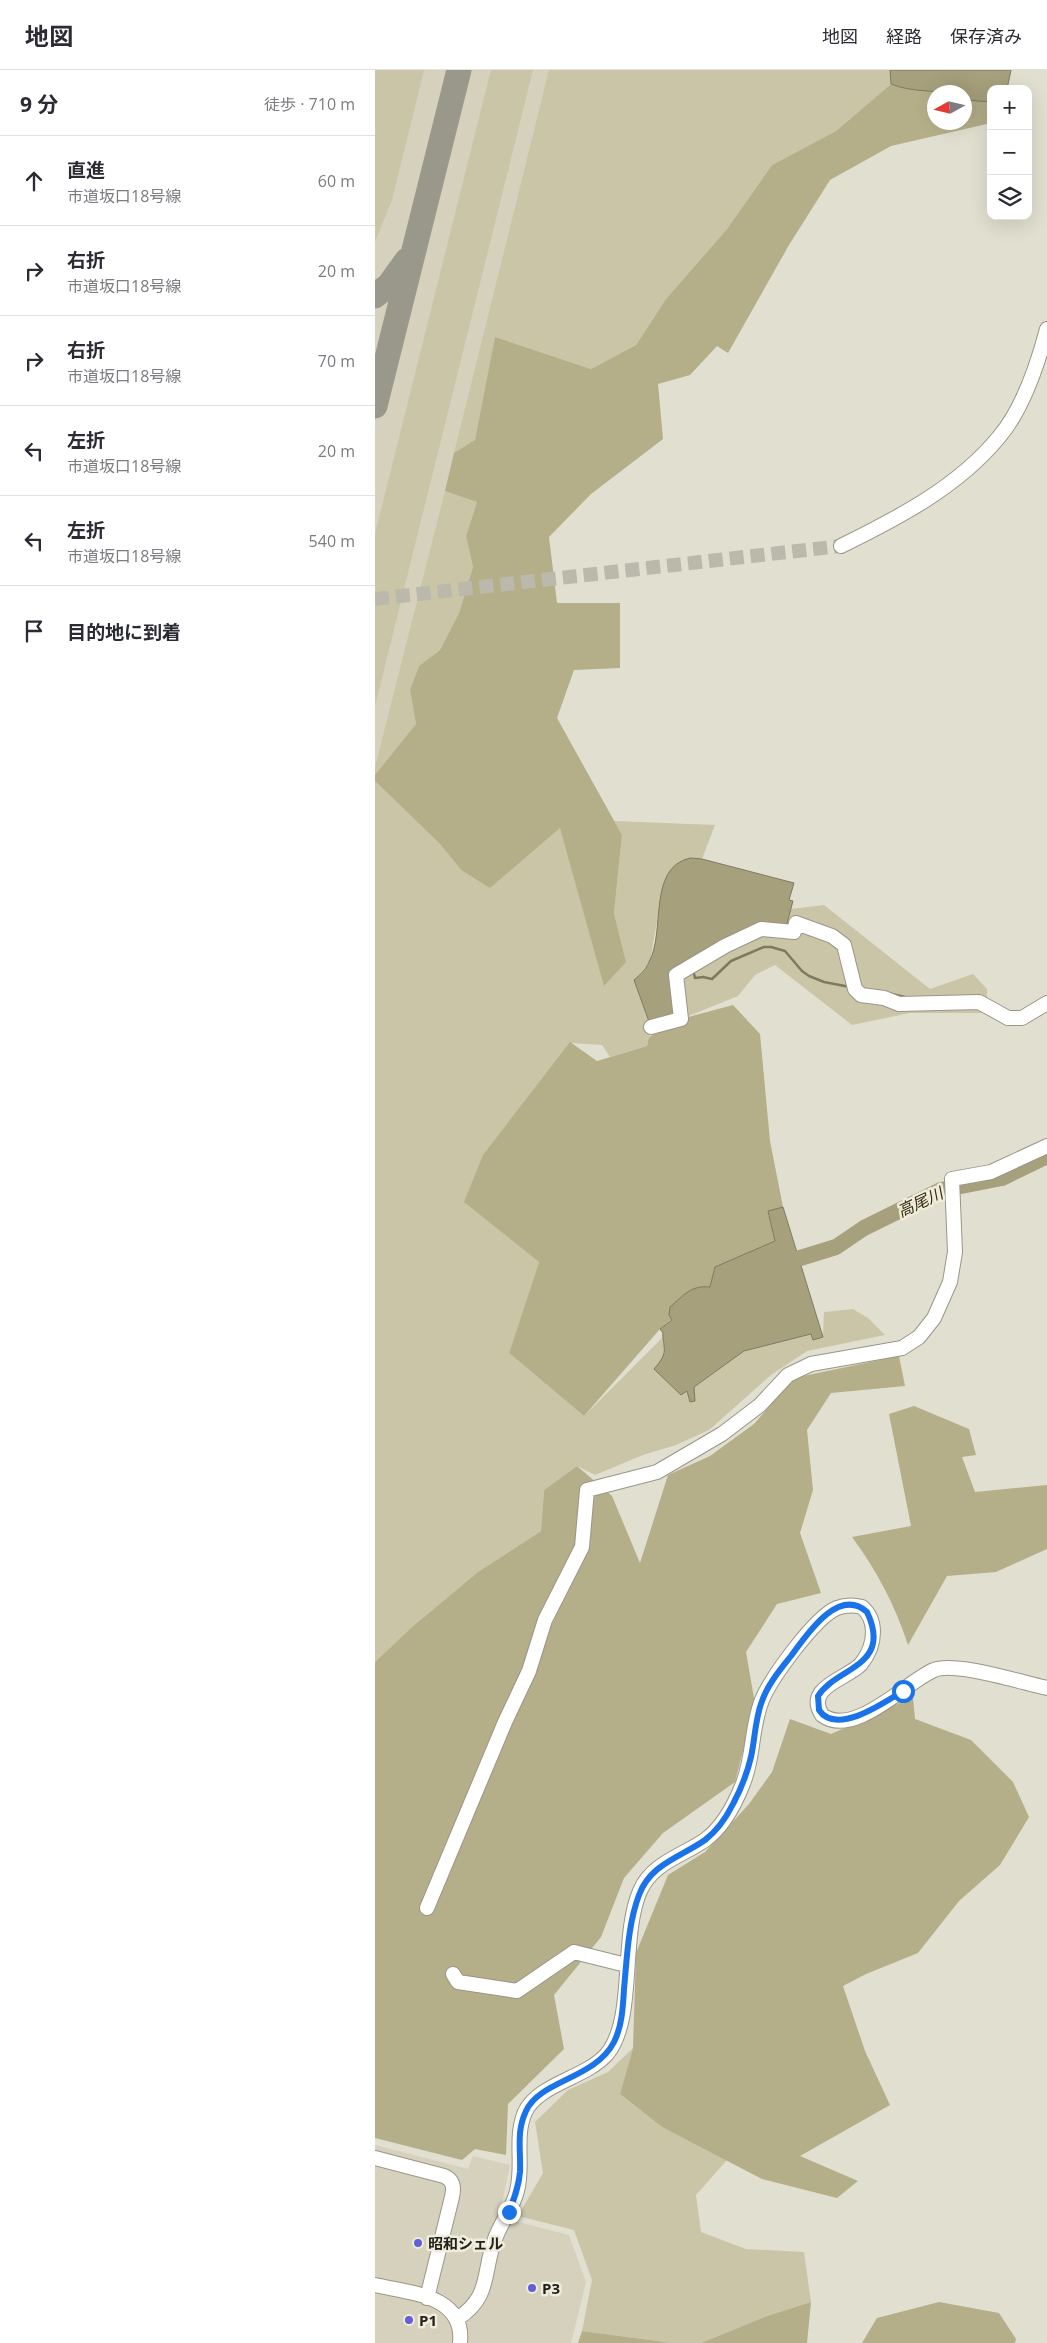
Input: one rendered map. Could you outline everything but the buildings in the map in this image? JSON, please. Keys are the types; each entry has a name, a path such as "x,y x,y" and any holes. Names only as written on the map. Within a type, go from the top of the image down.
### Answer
{"street":[{"path":"841,546 914,508 973,465 1001,436 1039,360 1047,329"},
{"path":"651,1027 681,1019 676,976 725,946 761,929 794,932 797,922 832,936 844,945 855,989 861,995 885,998 899,1004 979,1002 1008,1018 1022,1018 1047,1004"},
{"path":"427,1908 505,1722 529,1670 545,1620 582,1548 587,1490 619,1484 664,1468 722,1434 760,1405 788,1375 811,1364 902,1348 919,1337 934,1318 950,1282 955,1252 952,1179 991,1172 1047,1146"},
{"path":"457,2319 471,2310 479,2299 494,2240 517,2191 520,2172 519,2137 527,2109 535,2099 586,2071 607,2053 619,2029 633,1912 641,1888 662,1865 704,1841 722,1824 742,1786 747,1771 758,1714 768,1688 811,1629 835,1609 847,1606 862,1607 871,1619 873,1641 868,1654 860,1665 831,1683 818,1696 819,1710 827,1719 842,1720 871,1710 903,1691 922,1676 939,1668 969,1670 1047,1688"},
{"path":"453,1974 458,1982 517,1991 575,1952 627,1965"},
{"path":"375,2158 445,2176 450,2178 453,2184 452,2197 427,2298"},
{"path":"375,2285 427,2298 449,2307 457,2319 461,2335 460,2343"},
{"path":"375,2285 384,2293 385,2301"}],"shaded area":[{"path":"375,70 579,70 375,873"},
{"path":"375,70 424,70 392,200 375,242"},
{"path":"491,70 533,70 375,706 375,534"},
{"path":"549,70 890,70 891,84 836,131 772,165 727,229 666,299 636,345 591,369 495,337 475,440 454,453"},
{"path":"890,70 1011,70 1008,85 987,85 987,102 972,101 972,85 927,85 927,91 907,89 891,84"},
{"path":"891,84 902,88 927,90 927,130 961,130 891,146 830,180 789,245 728,353 717,346 690,375 658,384 663,439 591,494 549,537 557,603 620,603 620,668 574,670 557,718 622,835 614,913 626,962 604,986 560,828 490,888 461,870 440,844 375,781 375,775 416,724 410,690 419,666 440,650 459,613 473,567 466,536 477,502 445,491 454,453 475,440 495,337 591,369 636,345 666,299 727,229 772,165 836,131"},
{"path":"972,101 987,102 987,124 972,127"},
{"path":"445,491 477,502 466,536 473,567 459,613 440,650 419,666 410,690 416,724 375,775 375,767"},
{"path":"375,781 440,844 461,870 560,828 626,962 614,913 622,835 614,821 715,825 702,859 690,858 664,882 650,961 635,980 651,1027 647,1046 610,1057 602,1045 570,1043 465,1202 539,1262 509,1353 584,1416 662,1338 665,1351 663,1357 687,1391 690,1402 695,1401 694,1387 744,1351 811,1334 823,1337 824,1312 853,1309 868,1318 885,1335 807,1351 771,1375 709,1430 676,1445 643,1455 595,1475 577,1466 544,1490 541,1531 478,1572 412,1627 375,1662"},
{"path":"690,858 702,859 794,883 789,900 793,901 785,931 761,929 677,975 681,1019 651,1027 634,980 646,967 654,949 660,902 668,874 677,864"},
{"path":"824,905 930,989 973,974 987,989 987,1013 910,1013 852,1025 775,965 755,975 738,996 681,1019 682,972 763,935 785,931 791,909"},
{"path":"733,1005 760,1034 770,1141 783,1207 768,1212 775,1241 715,1267 710,1287 660,1329 584,1416 509,1353 539,1262 464,1202 483,1155 570,1042 597,1061 647,1046 649,1037 681,1019"},
{"path":"783,1207 823,1337 813,1340 811,1334 744,1351 694,1387 695,1401 690,1402 687,1391 681,1395 654,1369 664,1352 663,1333 660,1329 672,1320 669,1315 670,1307 693,1289 710,1287 715,1267 775,1241 768,1211"},
{"path":"899,1356 905,1386 831,1393 807,1430 813,1490 800,1533 821,1593 777,1604 746,1652 755,1704 735,1782 663,1833 624,1878 601,1937 554,1995 564,2049 508,2104 506,2155 475,2149 462,2160 375,2138 375,1662 412,1627 478,1572 541,1531 544,1490 577,1466 612,1496 640,1563 668,1475 710,1456 754,1424 794,1378"},
{"path":"914,1406 969,1429 976,1455 962,1457 975,1492 1047,1485 1047,1549 996,1572 947,1576 908,1645 885,1589 852,1537 911,1526 889,1414"},
{"path":"913,1697 915,1719 971,1740 1013,1782 1029,1817 1000,1865 959,1901 918,1953 866,1974 843,1986 865,2051 890,2105 800,2156 858,2181 837,2198 762,2179 662,2127 620,2094 633,2048 636,1953 668,1875 705,1852 749,1804 772,1772 790,1719 831,1734"},
{"path":"633,2048 620,2094 662,2127 727,2160 696,2195 701,2232 746,2249 804,2252 811,2302 767,2316 701,2343 672,2343 582,2331 592,2280 574,2230 518,2216 543,2173 535,2122 568,2090 608,2072"},
{"path":"375,2145 468,2169 473,2156 510,2165 499,2217 569,2235 586,2282 571,2343 375,2343"},
{"path":"811,2302 807,2343 701,2343 767,2316"},
{"path":"939,2302 999,2313 1016,2339 1015,2343 862,2343 877,2318"},
{"path":"582,2331 672,2343 578,2343"}],"waterway":[{"path":"693,970 695,978 712,979 731,961 764,947 771,947 785,951 802,971 809,976 824,982 850,987"},
{"path":"892,994 909,998"},
{"name":"高尾川","path":"797,1259 836,1247 864,1228 941,1190 1002,1178 1047,1156"}],"taxiway":[{"path":"375,406 459,70"},
{"path":"375,296 389,285 407,260"}],"tunnel":[{"path":"375,599 841,546"}],"place":[{"name":"昭和シェル","path":"418,2243"},
{"name":"P3","path":"532,2288"},
{"name":"P1","path":"409,2320"}],"route":[{"path":"509,2212 517,2191 520,2172 519,2137 521,2122 527,2109 535,2099 546,2091 586,2071 597,2063 615,2041 623,2010 633,1912 641,1888 662,1865 704,1841 722,1824 742,1786 751,1757 758,1714 768,1688 811,1629 823,1617 835,1609 855,1605 862,1607 867,1612 873,1628 873,1641 868,1654 860,1665 831,1683 818,1696 819,1710 827,1719 842,1720 854,1717 885,1703 903,1691"}]}
